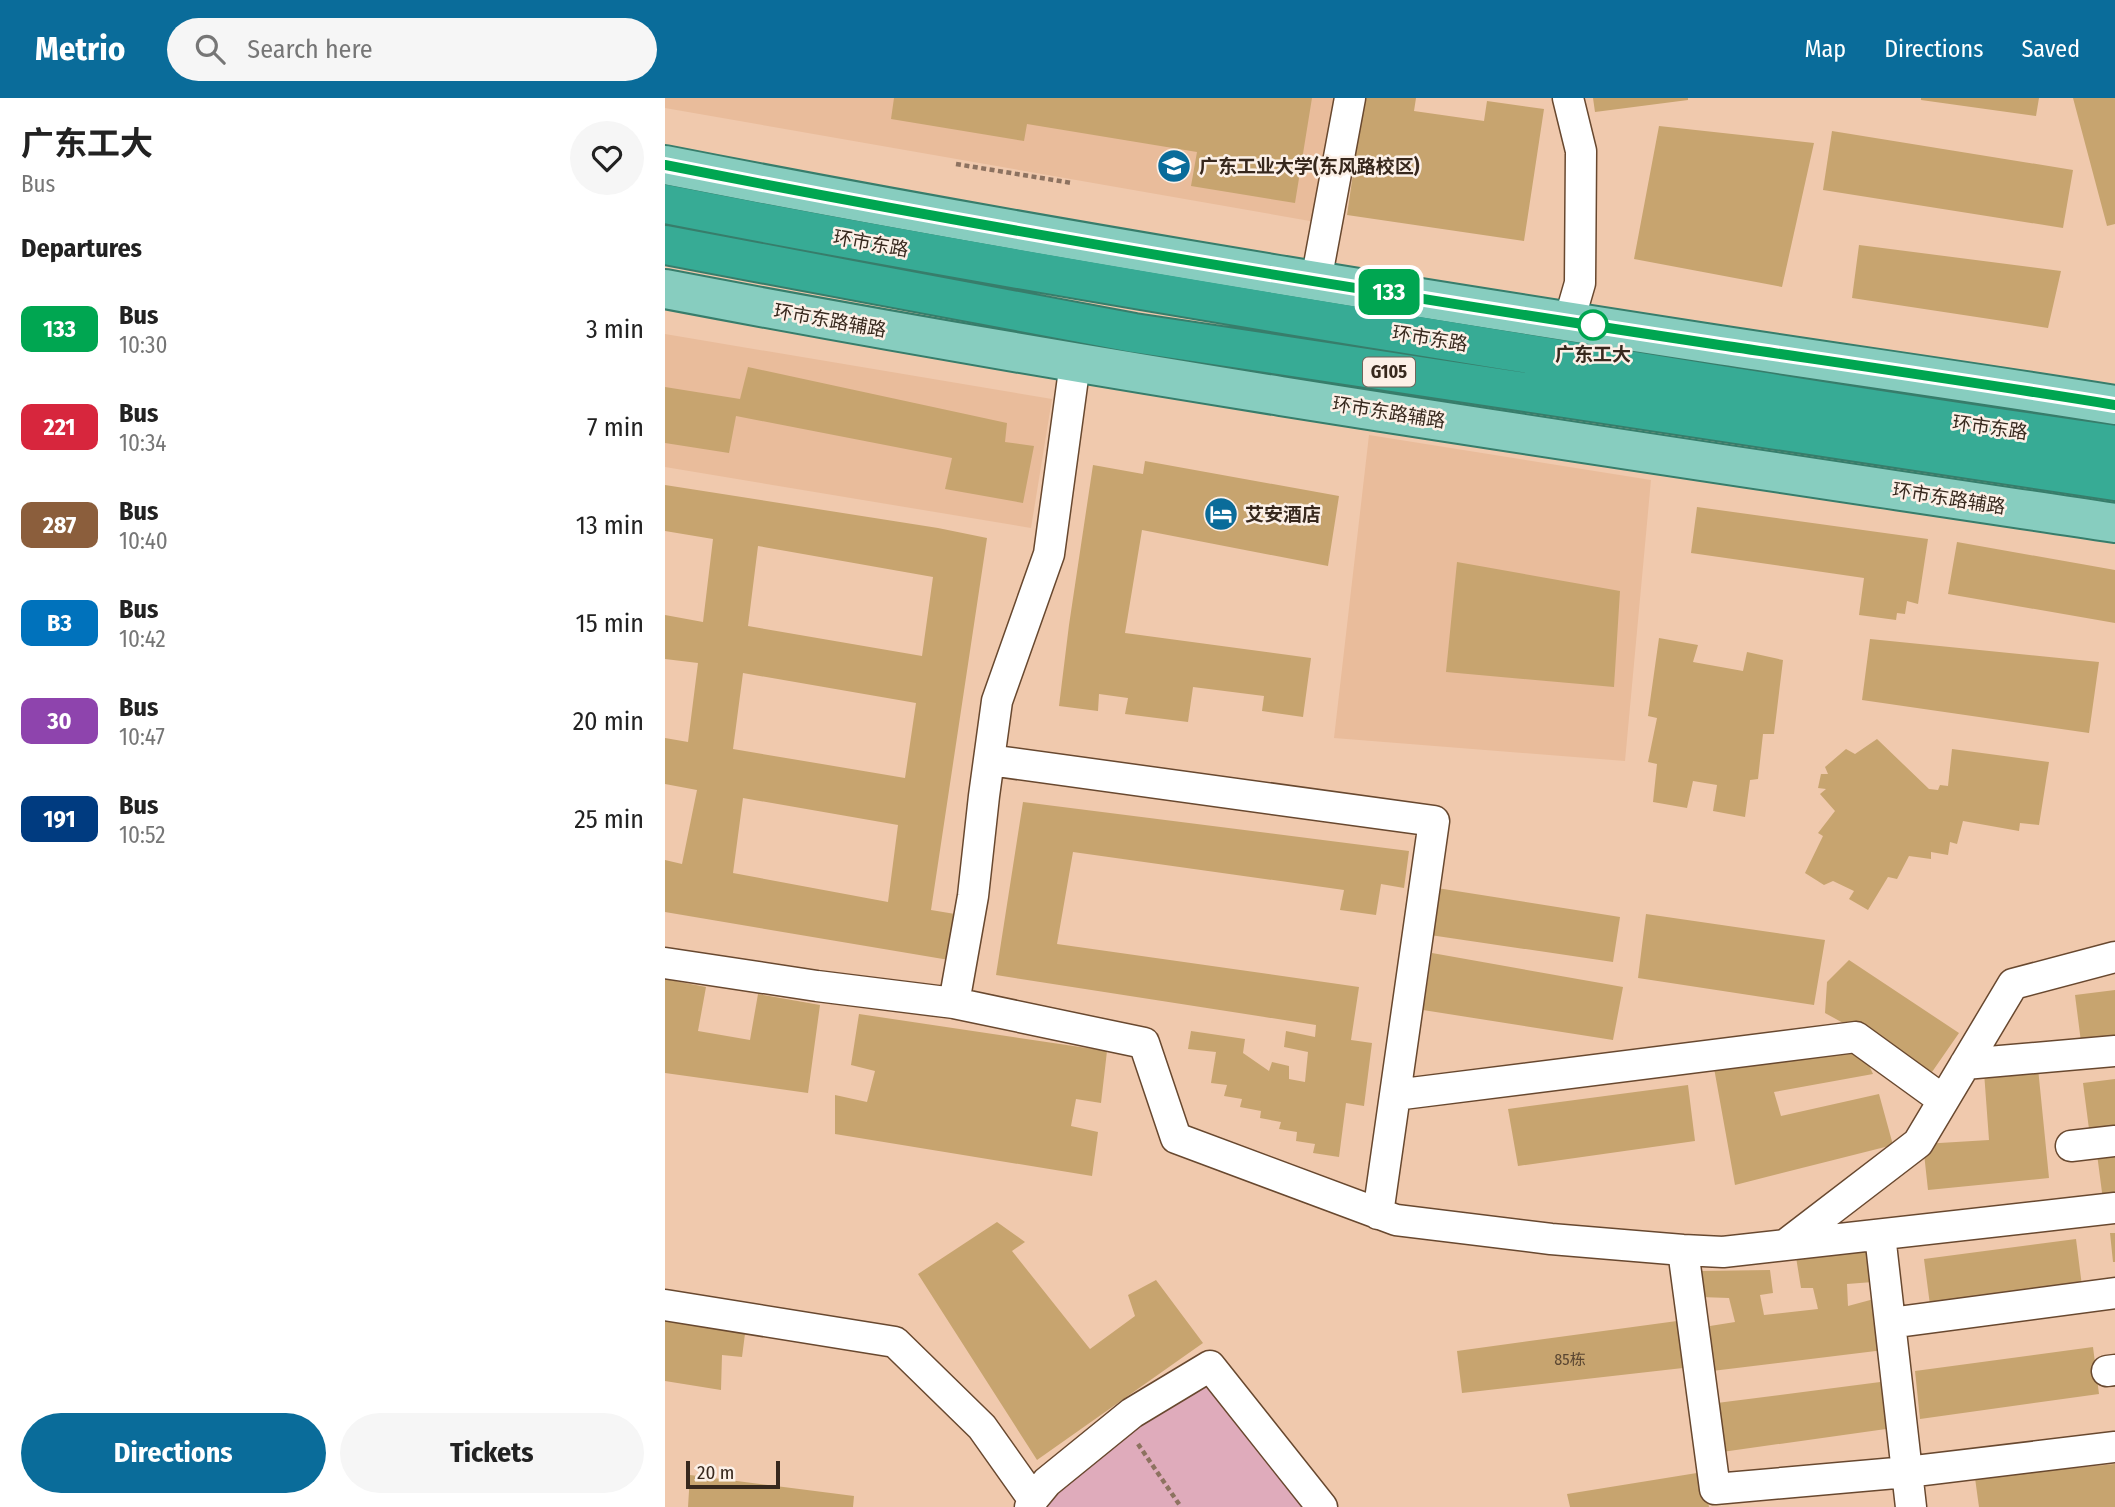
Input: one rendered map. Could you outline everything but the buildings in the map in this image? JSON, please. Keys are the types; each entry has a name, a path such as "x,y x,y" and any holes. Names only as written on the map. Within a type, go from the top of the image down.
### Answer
{"highway":[{"name":"环市东路","path":"665,204 1123,288 1622,370 2115,444"},
{"name":"环市东路","path":"665,245 1134,333 2115,481"}],"main road":[{"path":"665,165 1025,233 1569,321 2115,405"},
{"name":"环市东路辅路","path":"665,289 1075,363 2115,523"}],"street":[{"path":"1316,281 1350,98"},
{"path":"1568,98 1580,150 1580,283 1569,321"},
{"path":"954,1003 973,896 997,701 1049,554 1075,363"},
{"path":"989,760 1434,821 1378,1214"},
{"path":"1784,1245 1918,1143 2013,984 2115,957"},
{"path":"665,963 954,1003 1145,1044 1176,1138 1396,1220 1551,1239 1723,1252 2115,1208"},
{"path":"1395,1095 1856,1037 1943,1100"},
{"path":"1965,1063 2115,1051"},
{"path":"2071,1146 2115,1141"},
{"path":"1880,1234 1911,1507"},
{"path":"1683,1250 1715,1489 1907,1472 2115,1447"},
{"path":"1890,1323 2115,1293"},
{"path":"665,1305 895,1342 982,1427 1032,1503 1047,1482 1122,1422 1210,1366 1322,1507"}],"path":[{"path":"956,164 1072,183"},
{"path":"1122,1422 1181,1507"}],"shaded area":[{"name":"广东工业大学(东风路校区)","path":"665,98 1363,98 1343,224 1327,224 665,108"},
{"path":"665,334 1052,399 1031,528 665,467"},
{"path":"1369,435 1651,480 1625,761 1334,738"},
{"path":"1210,1366 1322,1507 1030,1507"}],"bus line":[{"name":"133","path":"665,165 1025,233 1175,258 2115,405"}],"place":[{"name":"广东工业大学(东风路校区)","path":"1174,166"},
{"name":"广东工大","path":"1593,325"},
{"name":"艾安酒店","path":"1221,514"}]}
